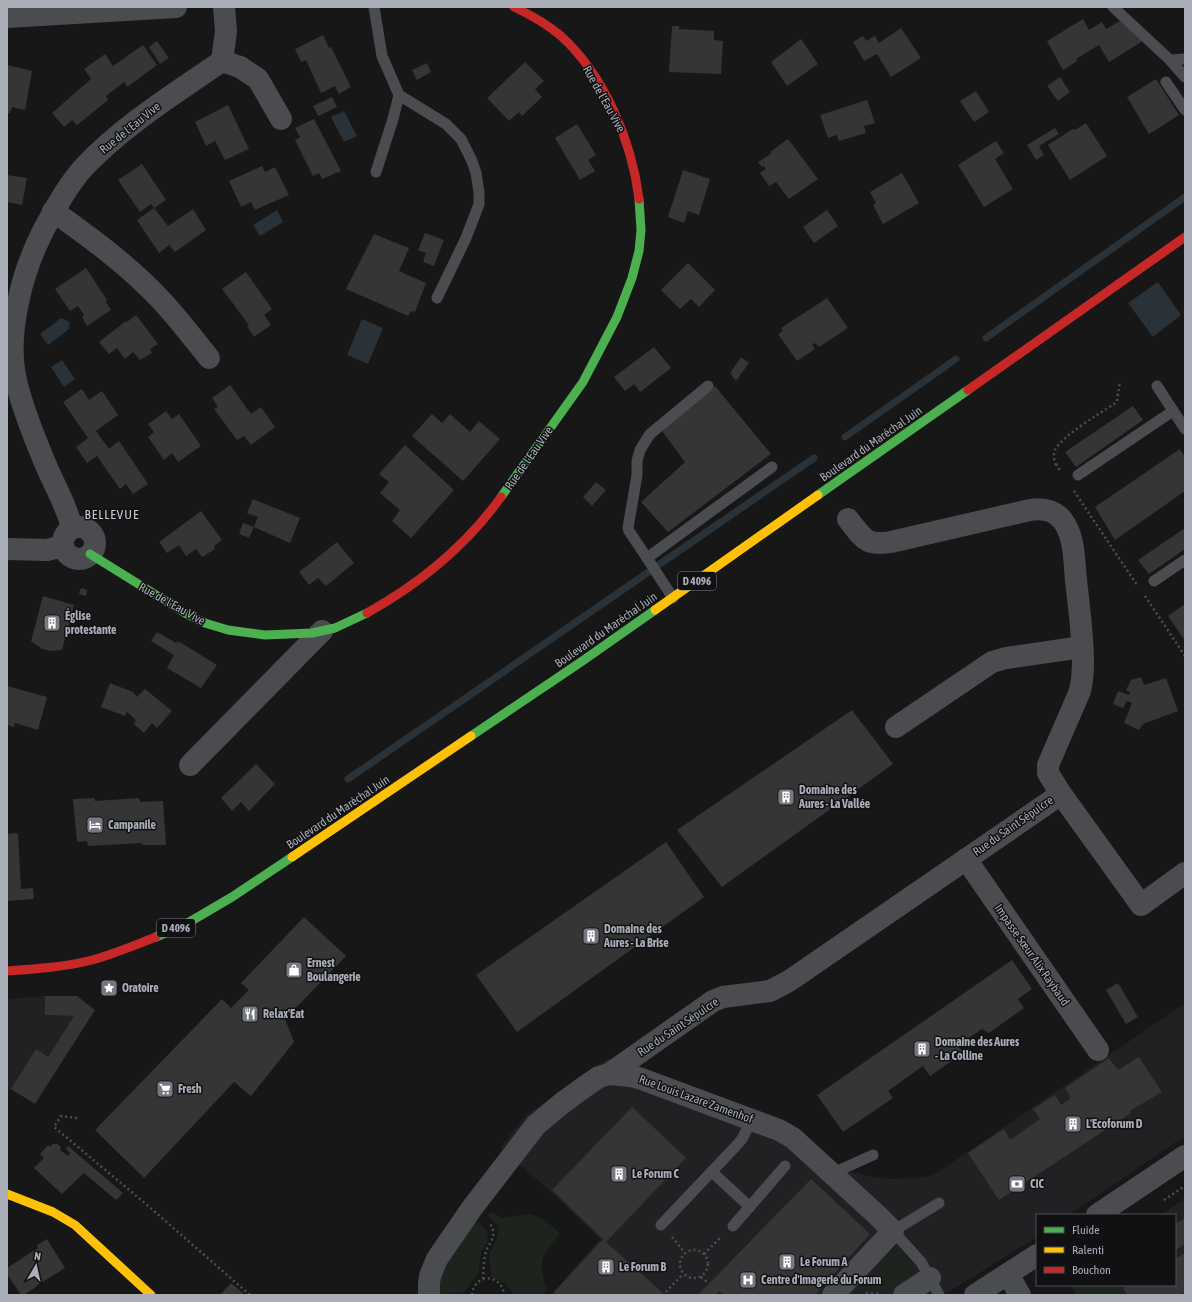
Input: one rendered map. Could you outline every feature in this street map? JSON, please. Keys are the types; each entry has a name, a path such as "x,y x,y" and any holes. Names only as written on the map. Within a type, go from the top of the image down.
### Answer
{"main road":[{"name":"Rue de l'Eau Vive","path":"90,554 177,608 203,622 217,627 274,635 322,631 338,626 374,610 426,574 471,535 499,500 584,380 612,329 635,269 642,230 633,160 618,120 600,88 573,49 550,28 531,15 514,7"},
{"name":"Boulevard du Maréchal Juin","path":"7,971 37,969 92,960 134,946 186,924 249,886 581,662 1185,237"},
{"path":"7,1194 53,1212 75,1225 151,1295"}],"street":[{"path":"7,17 36,11 176,7"},
{"path":"224,7 226,31 222,61 240,67 258,79 281,119"},
{"name":"Rue de l'Eau Vive","path":"67,537 69,512 48,469 21,399 15,375 12,346 13,332 16,310 27,268 33,251 53,211 84,168 119,134 142,116 222,61"},
{"path":"53,211 112,254 138,277 161,300 209,358"},
{"name":"Rue du Saint Sépulcre","path":"609,1074 712,1001 723,997 770,991 789,981 1060,794 1048,773 1048,765 1080,691 1082,676 1080,619 1072,545 1067,528 1062,520 1056,514 1045,510 1030,510 882,544 867,541 848,519"},
{"path":"7,549 47,550 67,537 68,555 82,558 90,554"},
{"path":"190,765 322,631"},
{"path":"896,727 992,662 1006,658 1082,647"},
{"path":"1060,794 1141,905 1185,873"},
{"name":"Impasse Sœur Alix Raybaud","path":"966,859 1098,1050"},
{"name":"Rue Louis Lazare Zamenhof","path":"429,1295 428,1284 438,1259 472,1208 527,1135 544,1116 587,1084 609,1074 639,1078 779,1130 792,1138 893,1231"},
{"path":"1098,1214 1185,1156"},
{"path":"833,1295 893,1231"},
{"path":"975,1295 1036,1256"},
{"path":"1008,1274 1020,1295"},
{"path":"904,1295 934,1286"}],"lane":[{"path":"374,7 382,56 399,95 446,124 454,132 461,140 472,161 476,173 479,204 466,238 437,298"},
{"path":"1113,7 1185,76"},
{"path":"1170,60 1185,59"},
{"path":"1166,82 1185,110"},
{"path":"376,172 399,95"},
{"path":"673,598 628,528 637,475 637,461 640,450 650,434 708,386"},
{"path":"1157,386 1185,430"},
{"path":"1078,475 1173,411"},
{"path":"647,558 772,467"},
{"path":"1154,581 1185,560"},
{"path":"661,1225 742,1139 752,1119"},
{"path":"831,1174 873,1155"},
{"path":"733,1226 785,1166"},
{"path":"712,1172 750,1207"},
{"path":"934,1286 916,1256 893,1231 939,1203"}],"path":[{"path":"1065,477 1056,464 1054,458 1055,451 1063,440 1117,401 1120,381"},
{"path":"1056,464 1062,471 1078,475"},
{"path":"1074,490 1185,656"},
{"path":"77,1118 61,1116 54,1127 146,1204 250,1295"},
{"path":"483,1279 485,1254 493,1237 494,1230 490,1223 486,1220"},
{"path":"704,1254 733,1226"},
{"path":"698,1250 704,1254 708,1260 708,1265 707,1270 701,1277 692,1279 683,1274 680,1260 685,1253 698,1250"},
{"path":"666,1292 683,1274"},
{"path":"701,1277 707,1282"},
{"path":"472,1295 475,1285 483,1279 493,1279 498,1282 504,1295"}],"shaded area":[{"path":"344,111 357,136 344,142 331,117"},
{"path":"277,210 283,222 260,236 253,225"},
{"path":"1158,282 1181,315 1153,337 1128,303"},
{"path":"61,318 70,323 69,329 48,345 40,334"},
{"path":"362,319 383,328 368,364 347,355"},
{"path":"62,360 75,379 64,387 51,367"},
{"path":"45,996 45,1015 74,1016 48,1057 36,1050 11,1089 7,1092 7,999"},
{"path":"1185,1003 1185,1136 1070,1214 1036,1214 1036,1238 944,1295 551,1295 600,1239 549,1190 500,1148 525,1116 607,1059 667,1081 826,1162 849,1171 872,1177 892,1179 919,1178 934,1175"},
{"path":"1185,1199 1185,1295 1077,1295 1072,1286 1176,1286 1176,1214 1162,1214"},
{"path":"491,1211 501,1218 531,1214 543,1219 560,1233 543,1259 542,1272 547,1290 543,1295 512,1295 512,1292 505,1283 491,1277 489,1254 497,1238 499,1227 487,1216"},
{"path":"476,1220 487,1230 488,1240 481,1252 478,1275 470,1283 465,1292 437,1295 442,1268"},
{"path":"899,1246 913,1259 909,1270 901,1279 878,1295 855,1295 889,1259"},
{"path":"1072,1286 1126,1286 1111,1295 1077,1295"}],"building":[{"path":"1083,19 1089,30 1102,22 1106,29 1120,21 1143,41 1109,62 1099,45 1076,59 1077,61 1063,70 1047,41"},
{"path":"672,26 679,26 679,29 714,31 714,40 723,41 721,74 669,72"},
{"path":"901,28 921,58 891,77 877,54 864,61 853,42 863,36 866,41 875,36 879,43"},
{"path":"323,35 329,48 331,47 351,87 339,94 335,86 321,93 306,60 301,62 295,49"},
{"path":"801,39 818,64 787,86 771,62"},
{"path":"157,41 169,58 160,64 149,47"},
{"path":"143,45 157,65 127,87 124,82 106,96 108,100 77,125 72,120 64,127 52,113 91,79 84,69 105,54 113,66"},
{"path":"525,62 544,81 535,89 542,97 522,116 519,112 509,121 487,98"},
{"path":"427,63 431,72 417,80 412,70"},
{"path":"7,65 32,71 25,110 12,107 10,113 7,113"},
{"path":"1060,77 1070,92 1058,101 1047,86"},
{"path":"1156,79 1179,115 1149,134 1127,97"},
{"path":"976,91 989,112 974,122 960,101"},
{"path":"332,97 337,107 318,116 313,106"},
{"path":"867,100 875,123 864,126 866,133 839,141 837,135 828,138 820,115"},
{"path":"228,105 249,149 225,160 215,141 206,146 195,122"},
{"path":"314,119 341,171 322,179 319,173 313,176 295,140 300,137 295,128"},
{"path":"1086,123 1107,156 1070,180 1048,145 1073,129 1075,130"},
{"path":"577,124 596,155 588,160 595,171 580,180 555,138"},
{"path":"1055,128 1059,134 1039,146 1044,155 1036,160 1027,145"},
{"path":"788,139 818,179 789,199 776,182 769,186 760,173 766,169 758,162 771,154 770,152"},
{"path":"996,141 1004,153 995,159 1013,189 984,207 958,165"},
{"path":"142,164 166,200 154,208 151,204 140,212 118,180"},
{"path":"262,166 265,172 275,167 289,195 255,210 251,202 241,207 229,181"},
{"path":"683,170 710,179 699,215 688,211 684,223 668,217"},
{"path":"902,173 919,203 883,224 873,205 876,203 870,192"},
{"path":"7,175 27,178 22,205 7,202"},
{"path":"154,208 168,226 193,209 206,230 175,252 169,245 159,253 137,220"},
{"path":"827,210 838,226 814,243 803,227"},
{"path":"425,233 444,240 434,266 423,262 426,253 418,250"},
{"path":"374,234 409,248 399,271 426,283 415,312 411,311 408,316 346,289"},
{"path":"688,263 715,290 699,307 691,299 680,309 661,290"},
{"path":"86,268 107,300 106,302 111,310 87,326 82,317 84,315 78,306 70,311 55,289"},
{"path":"246,272 272,309 264,315 271,325 254,337 247,326 249,325 222,289"},
{"path":"827,298 848,328 819,347 815,343 812,345 815,349 797,361 778,334 783,331 781,328"},
{"path":"136,315 158,344 150,349 152,353 140,360 133,352 125,359 117,348 109,354 99,342"},
{"path":"654,347 671,368 640,392 634,384 625,391 614,377"},
{"path":"741,357 749,363 736,381 730,373"},
{"path":"230,385 251,414 261,407 275,427 251,445 244,436 237,440 214,409 218,407 212,398"},
{"path":"715,386 771,454 668,532 641,502 685,462 662,431"},
{"path":"82,389 89,400 102,391 118,415 96,431 109,449 119,441 148,484 133,494 126,484 120,489 97,456 87,463 76,447 88,438 63,402"},
{"path":"1133,406 1143,420 1076,467 1065,452"},
{"path":"166,411 172,419 179,414 201,446 178,462 172,453 164,460 148,437 154,432 148,424"},
{"path":"432,414 442,423 450,414 470,432 479,421 500,439 463,481 412,436"},
{"path":"405,445 454,490 411,538 392,521 400,510 380,493 389,482 379,474"},
{"path":"1180,449 1185,457 1185,491 1115,540 1095,507"},
{"path":"596,482 606,490 592,506 583,497"},
{"path":"253,499 300,518 290,543 254,527 258,517 247,513"},
{"path":"201,511 222,540 214,546 215,549 202,557 196,549 186,556 179,545 167,553 159,542"},
{"path":"243,523 254,527 249,538 239,534"},
{"path":"1185,528 1185,549 1149,574 1138,560"},
{"path":"337,542 354,563 326,586 318,578 309,585 299,572"},
{"path":"81,588 87,590 86,596 79,594"},
{"name":"Église protestante","path":"43,596 74,605 62,650 51,651 42,649 31,641"},
{"path":"1185,604 1185,641 1168,616"},
{"path":"157,632 176,643 178,641 217,665 201,688 167,668 174,655 151,641"},
{"path":"1141,677 1144,685 1166,678 1178,711 1143,724 1139,730 1124,723 1132,703 1127,701 1123,708 1113,704 1118,691 1129,695 1130,692 1126,690 1131,680"},
{"path":"110,683 133,692 137,697 145,689 172,711 157,728 152,723 144,733 134,724 136,720 127,712 125,716 101,707"},
{"path":"7,686 47,697 38,730 15,723 14,727 7,725"},
{"name":"Domaine des Aures - La Vallée","path":"852,710 893,764 722,887 677,830"},
{"path":"256,764 275,784 249,811 241,802 232,811 221,798"},
{"path":"95,798 95,801 139,798 140,802 163,801 166,845 142,845 142,843 88,846 87,841 77,842 73,799"},
{"path":"17,833 21,889 33,888 34,899 7,901 7,834"},
{"name":"Domaine des Aures - La Brise","path":"666,842 704,897 517,1032 476,975"},
{"path":"304,917 346,956 285,1019 294,1042 251,1096 234,1082 144,1178 95,1130 222,999 231,1008 249,990 241,983"},
{"name":"Domaine des Aures - La Colline","path":"1012,960 1032,989 1018,999 1024,1008 989,1033 982,1029 958,1045 963,1053 930,1076 923,1066 888,1091 893,1098 843,1132 817,1095"},
{"path":"1118,983 1138,1017 1126,1024 1106,990"},
{"path":"45,996 77,996 95,1010 35,1104 11,1089 36,1049 48,1057 74,1016 45,1015"},
{"name":"L'Ecoforum D","path":"1139,1057 1162,1092 1130,1111 1131,1113 999,1200 968,1153 1004,1129 1010,1140 1040,1119 1033,1109 1055,1095 1061,1105 1071,1098 1065,1088 1109,1058 1118,1070"},
{"name":"Le Forum C","path":"632,1107 686,1158 606,1242 665,1295 557,1295 554,1292 603,1239 552,1190"},
{"path":"52,1144 57,1144 61,1147 60,1150 68,1156 70,1153 66,1149 68,1146 123,1193 116,1200 84,1173 62,1194 34,1168 44,1158 40,1154 48,1145 50,1147"},
{"name":"Le Forum A","path":"811,1179 870,1234 815,1295 725,1295 719,1291 716,1295 698,1295"},
{"path":"1185,1218 1185,1244 1176,1249 1176,1223"},
{"path":"47,1239 65,1268 24,1295 21,1295 7,1274 7,1268 38,1248 37,1245"},
{"path":"1185,1253 1185,1292 1179,1295 1127,1295 1123,1288 1126,1286 1176,1286 1176,1258"},
{"path":"231,1283 245,1295 220,1295"}],"waterway":[{"path":"986,338 1185,197"},
{"path":"845,437 956,359"},
{"path":"657,566 814,458"},
{"path":"348,779 653,569"}],"traffic: fast":[{"path":"501,497 583,382 617,317 632,278 639,251 641,230 639,199"},
{"path":"818,495 968,390"},
{"path":"90,554 185,613 205,623 228,630 265,635 312,633 335,628 367,613"},
{"path":"471,736 655,610"},
{"path":"156,937 186,924 232,897 292,857"}],"traffic: slow":[{"path":"655,610 818,495"},
{"path":"292,857 471,736"},
{"path":"7,1194 53,1212 75,1225 151,1295"}],"traffic: jam":[{"path":"514,7 539,20 561,36 577,52 591,70 614,111 623,133 630,155 639,199"},
{"path":"968,390 1185,237"},
{"path":"367,613 405,590 457,548 473,532 501,497"},
{"path":"7,971 50,967 92,960 156,937"}],"place":[{"name":"Église protestante","path":"52,623"},
{"name":"Domaine des Aures - La Vallée","path":"786,797"},
{"name":"Campanile","path":"95,825"},
{"name":"Domaine des Aures - La Brise","path":"591,936"},
{"name":"Ernest Boulangerie","path":"294,970"},
{"name":"Oratoire","path":"109,988"},
{"name":"Relax'Eat","path":"250,1014"},
{"name":"Domaine des Aures - La Colline","path":"922,1049"},
{"name":"Fresh","path":"165,1089"},
{"name":"L'Ecoforum D","path":"1073,1124"},
{"name":"Le Forum C","path":"619,1174"},
{"name":"CIC","path":"1017,1184"},
{"name":"Le Forum A","path":"787,1262"},
{"name":"Le Forum B","path":"606,1267"},
{"name":"Centre d'imagerie du Forum","path":"748,1280"}],"district":[{"name":"BELLEVUE","path":"112,514"}]}
